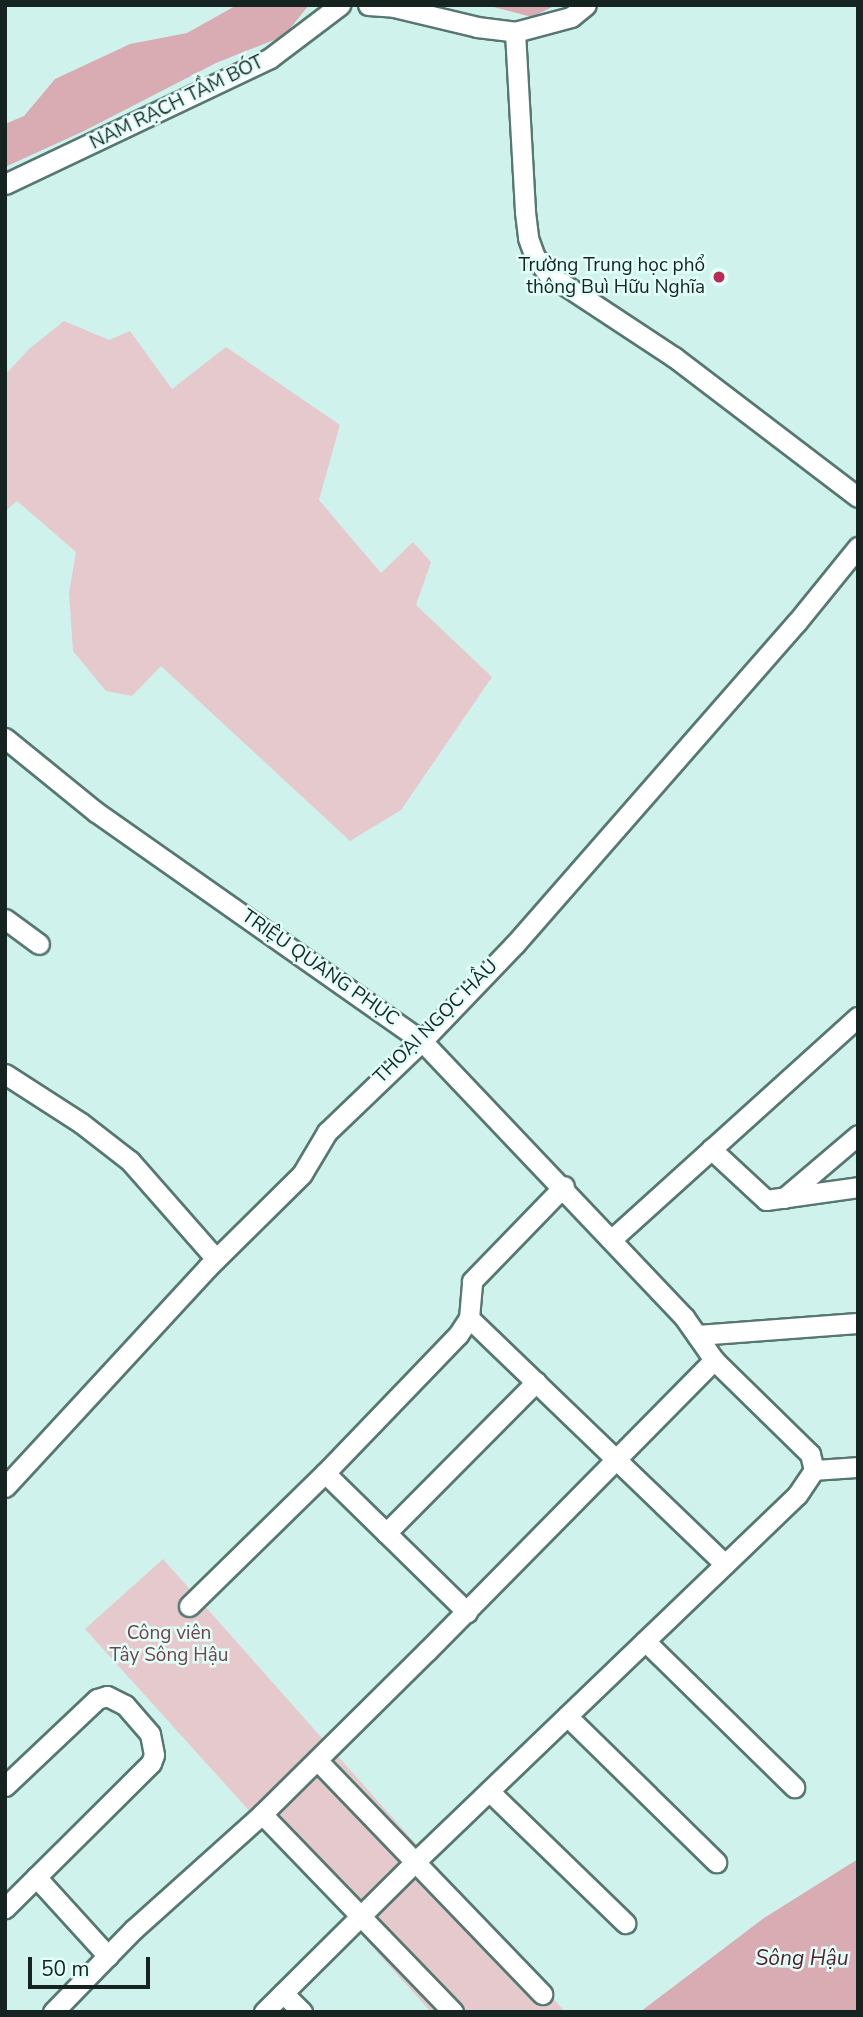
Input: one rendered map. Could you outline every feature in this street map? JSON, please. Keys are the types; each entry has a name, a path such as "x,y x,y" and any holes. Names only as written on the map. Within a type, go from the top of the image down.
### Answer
{"street":[{"name":"NAM RẠCH TẦM BÓT","path":"5,184 270,58 340,5"},
{"path":"368,5 394,7 477,27 515,32 572,17 586,5"},
{"path":"515,32 524,212 528,238 535,257 548,274 674,357 858,497"},
{"name":"THOẠI NGỌC HẦU","path":"5,1487 216,1259 302,1174 327,1132 422,1041 596,853 797,622 858,547"},
{"name":"TRIỆU QUANG PHỤC","path":"5,738 96,812 422,1041 564,1186 684,1317 714,1360 810,1454 814,1470"},
{"path":"5,919 39,944"},
{"path":"612,1239 858,1017"},
{"path":"5,1074 81,1123 130,1161 216,1259"},
{"path":"784,1198 858,1135"},
{"path":"711,1149 766,1200 858,1187"},
{"path":"189,1606 325,1473 458,1335 469,1318 472,1281 564,1186"},
{"path":"469,1318 725,1564"},
{"path":"697,1335 858,1323"},
{"path":"53,2012 108,1956 317,1760 618,1460 684,1392 697,1374 714,1360"},
{"path":"386,1532 536,1382"},
{"path":"264,2012 415,1862 797,1495 814,1470 858,1467"},
{"path":"325,1473 467,1612"},
{"path":"645,1641 794,1787"},
{"path":"5,1786 97,1699 107,1696 125,1705 150,1734 155,1755 150,1763 5,1908"},
{"path":"567,1716 716,1861"},
{"path":"317,1760 542,1994"},
{"path":"489,1791 625,1923"},
{"path":"262,1814 453,2012"},
{"path":"36,1877 108,1956"},
{"path":"284,1993 302,2012"}],"green space":[{"path":"64,321 109,340 130,331 172,389 226,347 340,425 319,500 381,573 413,542 431,562 416,605 492,677 401,810 350,841 161,666 132,696 106,691 73,651 69,593 76,552 17,501 5,511 5,375 29,349"},
{"name":"Công viên Tây Sông Hậu","path":"163,1559 565,2012 431,2012 85,1629"}],"water":[{"path":"237,5 309,5 284,36 216,63 84,131 5,167 5,124 24,116 55,79 130,44 187,33"},
{"path":"486,5 556,5 532,17"},
{"name":"Sông Hậu","path":"858,1859 858,2012 640,2012 764,1918"}],"place":[{"name":"Trường Trung học phổ thông Buì Hữu Nghĩa","path":"719,277"}]}
